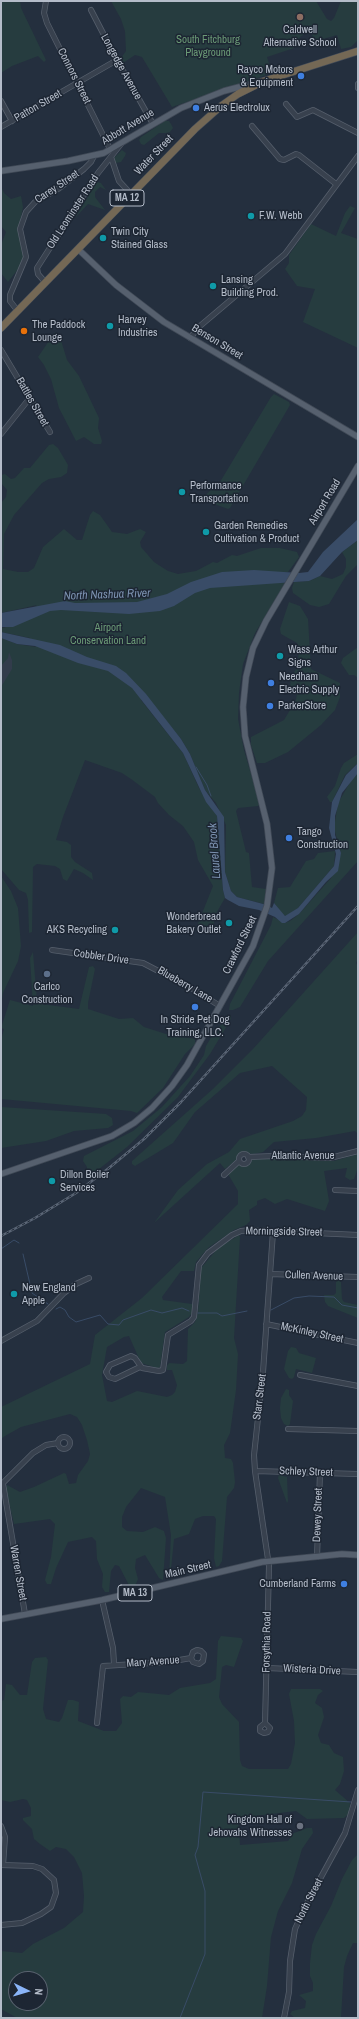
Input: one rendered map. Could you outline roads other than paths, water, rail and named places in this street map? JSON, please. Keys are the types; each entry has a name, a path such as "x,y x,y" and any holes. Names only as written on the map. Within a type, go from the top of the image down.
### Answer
{"highway":[{"name":"Water Street","path":"1,328 210,114 232,98 264,81 358,51"}],"main road":[{"name":"Abbott Avenue","path":"1,171 94,156 121,144 177,110 241,85 264,81"},
{"name":"Abbott Avenue","path":"213,95 227,93 232,98"},
{"name":"Benson Street","path":"78,249 116,285 149,311 190,338 358,437"},
{"name":"Airport Road","path":"285,589 358,466"},
{"name":"Crawford Street","path":"1,1174 101,1141 141,1118 163,1098 177,1080 253,946 265,915 268,902 272,878 272,851 267,824 245,736 243,692 253,648 266,621 285,589"},
{"name":"Main Street","path":"1,1619 102,1600 268,1561 358,1554"}],"street":[{"name":"Connors Street","path":"46,1 44,13 47,23 110,149"},
{"name":"Longedge Avenue","path":"91,10 153,124"},
{"name":"Patton Street","path":"1,127 78,84 117,60"},
{"path":"1,101 12,121"},
{"path":"286,104 297,117 313,110 358,133"},
{"path":"252,126 280,159 284,160 296,154 299,155 336,184"},
{"name":"Old Leominster Road","path":"45,282 38,274 37,268 91,184 121,144"},
{"name":"Carey Street","path":"17,310 10,298 26,257 20,229 26,212 35,202 58,189 84,169 92,162 94,156"},
{"path":"190,338 200,326 285,254 358,156"},
{"path":"111,157 119,181 131,194"},
{"name":"Battles Street","path":"1,350 28,399 50,432"},
{"path":"1,434 28,399"},
{"name":"Cobbler Drive","path":"52,950 112,958 148,965"},
{"name":"Blueberry Lane","path":"148,965 191,988 220,1006"},
{"name":"Atlantic Avenue","path":"224,1175 239,1161 246,1164 249,1160 248,1157 275,1156 327,1158 358,1151"},
{"path":"335,1190 358,1191"},
{"name":"Morningside Street","path":"140,1367 134,1357 130,1357 110,1365 106,1372 109,1377 115,1379 140,1367 159,1371 163,1370 168,1335 191,1321 194,1317 198,1268 208,1253 239,1232 248,1230 358,1234"},
{"name":"Starr Street","path":"268,1561 255,1471 255,1441 263,1372 273,1232"},
{"name":"Cullen Avenue","path":"270,1274 358,1277"},
{"path":"1,1341 41,1318 64,1292 89,1278"},
{"name":"McKinley Street","path":"266,1324 358,1343"},
{"path":"300,1375 358,1386"},
{"path":"288,1430 358,1431"},
{"path":"2,1485 33,1453 46,1445 58,1443"},
{"name":"Schley Street","path":"255,1471 358,1474"},
{"name":"Dewey Street","path":"317,1557 320,1473"},
{"name":"Warren Street","path":"2,1485 25,1614"},
{"name":"Forsythia Road","path":"265,1724 268,1561"},
{"path":"97,1723 103,1666 114,1664 113,1648 102,1600"},
{"name":"Mary Avenue","path":"114,1664 168,1662 191,1658"},
{"name":"Wisteria Drive","path":"267,1668 358,1672"},
{"name":"North Street","path":"284,2018 289,1994 291,1956 297,1925 308,1901 345,1833 358,1790"},
{"path":"1,1826 6,1839 2,1865 33,1866 42,1869 54,1880 56,1893 52,1905 44,1913 22,1922 1,1925"}],"water":[{"path":"358,519 358,540 342,552 320,576 309,581 210,588 195,593 174,606 160,611 129,614 61,610 50,611 13,627 1,627 1,613 65,601 75,603 137,602 167,594 191,582 222,572 254,570 299,573 308,572 323,552"},
{"path":"1,632 60,645 87,657 116,666 126,673 146,694 181,739 190,754 205,790 224,817 225,872 231,891 237,897 267,905 272,908 274,903 285,916 298,908 334,866 336,854 329,828 332,802 346,775 358,763 358,773 342,793 335,816 335,835 341,853 338,871 326,882 299,914 285,923 282,923 275,917 259,910 239,906 225,898 223,890 217,816 206,802 183,753 132,688 108,671 78,663 35,646 17,644 1,638"}],"waterway":[{"name":"Laurel Brook","path":"196,767 207,785 211,796"},
{"path":"1,1249 14,1240 19,1243"},
{"path":"23,1254 32,1293 48,1304"},
{"path":"271,1310 294,1298 309,1296 334,1297 342,1305 358,1308"},
{"path":"56,1309 60,1307 65,1310 69,1317 76,1322 100,1315 108,1324 119,1325 123,1320 151,1310 162,1313 182,1308 189,1311"},
{"path":"198,1313 217,1313 222,1316 247,1311"},
{"path":"180,2018 205,1954 205,1891 195,1855 198,1847 203,1792 351,1802"}],"railway":[{"path":"1,1236 35,1218 76,1193 144,1139 181,1102 358,906"}],"place":[{"name":"Caldwell Alternative School","path":"300,17"},
{"name":"Rayco Motors & Equipment","path":"301,76"},
{"name":"Aerus Electrolux","path":"196,108"},
{"name":"F.W. Webb","path":"251,216"},
{"name":"Twin City Stained Glass","path":"103,238"},
{"name":"Lansing Building Prod.","path":"213,286"},
{"name":"Harvey Industries","path":"110,326"},
{"name":"The Paddock Lounge","path":"24,331"},
{"name":"Performance Transportation","path":"182,492"},
{"name":"Garden Remedies Cultivation & Product","path":"206,532"},
{"name":"Wass Arthur Signs","path":"280,656"},
{"name":"Needham Electric Supply","path":"271,683"},
{"name":"ParkerStore","path":"270,706"},
{"name":"Tango Construction","path":"289,838"},
{"name":"Wonderbread Bakery Outlet","path":"229,923"},
{"name":"AKS Recycling","path":"115,930"},
{"name":"Carlco Construction","path":"47,974"},
{"name":"In Stride Pet Dog Training, LLC.","path":"195,1007"},
{"name":"Dillon Boiler Services","path":"52,1181"},
{"name":"New England Apple","path":"14,1294"},
{"name":"Cumberland Farms","path":"344,1584"},
{"name":"Kingdom Hall of Jehovahs Witnesses","path":"300,1826"}],"park label":[{"name":"South Fitchburg Playground","path":"208,46"},
{"name":"Airport Conservation Land","path":"108,634"}],"water label":[{"name":"North Nashua River","path":"107,595"}]}
